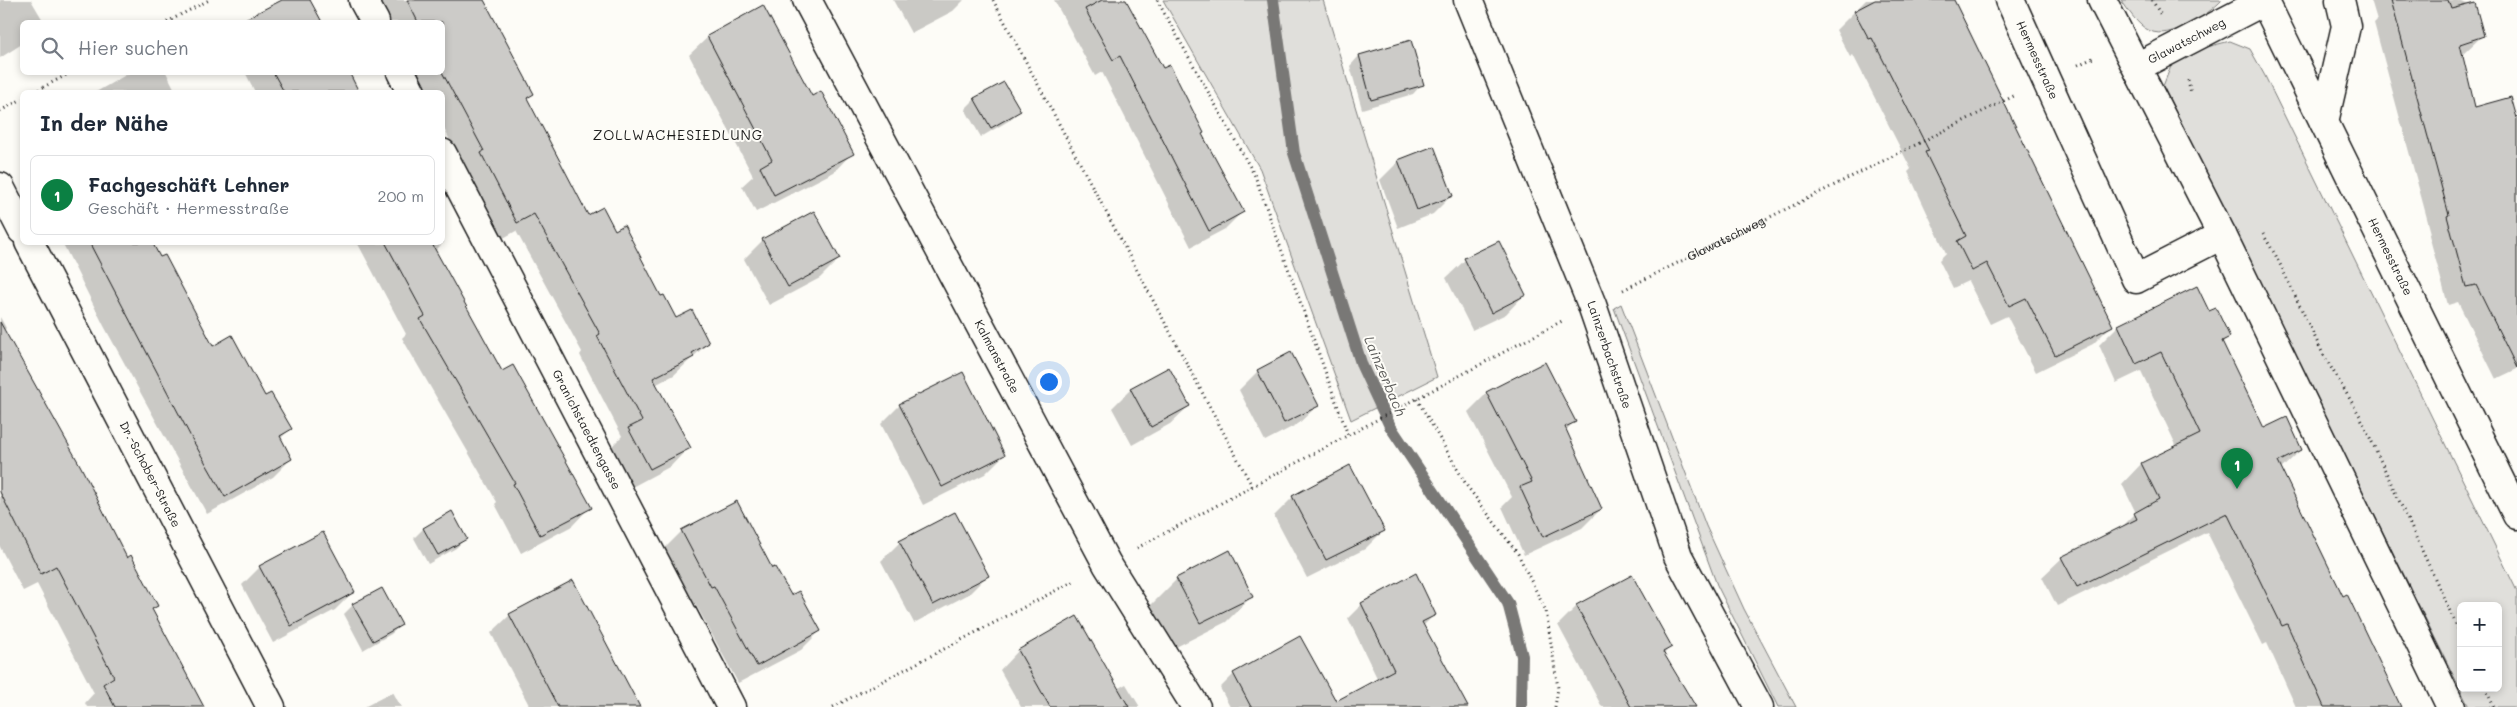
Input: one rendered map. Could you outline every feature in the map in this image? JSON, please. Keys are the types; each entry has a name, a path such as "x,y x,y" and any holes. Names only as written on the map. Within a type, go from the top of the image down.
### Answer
{"street":[{"path":"363,0 374,20"},
{"name":"Kalmanstraße","path":"807,0 1107,564 1196,707"},
{"name":"Lainzerbachstraße","path":"1468,0 1592,305 1678,556 1759,707"},
{"name":"Hermesstraße","path":"2010,0 2136,278 2222,235"},
{"path":"2102,0 2222,235 2451,707"},
{"name":"Hermesstraße","path":"2264,0 2517,515"},
{"name":"Glawatschweg","path":"2137,67 2264,0"},
{"path":"2324,122 2346,26 2340,0"},
{"path":"402,75 410,90"},
{"name":"Granichstaedtengasse","path":"445,159 731,707"},
{"path":"0,187 20,226"},
{"name":"Dr.-Schober-Straße","path":"31,245 271,707"}],"path":[{"path":"171,20 209,0"},
{"path":"993,0 1252,486"},
{"path":"1157,0 1255,176 1348,435"},
{"path":"2152,0 2179,46 2192,96"},
{"path":"38,90 66,75"},
{"name":"Glawatschweg","path":"1363,427 1592,305 2046,81"},
{"path":"0,111 20,100"},
{"path":"2261,231 2276,256 2323,354 2360,416 2457,627"},
{"path":"1417,399 1467,486 1518,554 1546,611 1558,688 1555,707"},
{"path":"2487,692 2494,707"}],"shaded area":[{"path":"1163,0 1323,0 1437,377 1351,420 1260,169"},
{"path":"2121,0 2222,0 2199,19 2178,29 2159,33 2150,31 2141,25"},
{"path":"2230,41 2250,49 2265,76 2517,591 2517,707 2469,707 2462,692 2502,692 2502,602 2457,602 2457,683 2163,86 2171,66 2203,48"},
{"path":"1621,304 1706,526 1744,609 1796,707 1778,707 1717,585 1614,308"}],"building":[{"path":"282,0 310,0 321,20 245,20"},
{"path":"407,0 484,0 534,94 527,98 588,215 603,207 615,230 624,225 661,296 664,295 676,318 692,310 709,343 692,353 694,357 653,378 691,448 650,469 628,428 642,421 597,336 600,334 534,214 517,223 481,153 484,151 444,75 445,20 417,20"},
{"path":"1102,0 1126,0 1163,68 1170,65 1204,133 1202,134 1244,212 1209,231 1120,56 1113,60 1085,9"},
{"path":"1875,0 1954,0 2113,326 2055,355 2026,298 2009,306 1987,263 1972,271 1957,241 1966,236 1925,152 1929,151 1872,38 1869,39 1854,11"},
{"path":"2391,0 2448,0 2451,9 2475,3 2484,36 2460,44 2475,107 2511,97 2517,118 2517,368 2476,285 2466,287 2447,216 2449,215"},
{"path":"763,5 812,96 821,91 854,154 774,195 760,167 772,160 707,36"},
{"path":"1411,40 1424,85 1371,100 1359,55"},
{"path":"275,75 350,75 358,90 283,90"},
{"path":"1004,82 1021,111 991,128 974,98"},
{"path":"1434,146 1453,196 1417,210 1398,160"},
{"path":"814,211 840,259 788,287 762,239"},
{"path":"1499,241 1526,295 1491,313 1464,258"},
{"path":"91,245 154,245 160,257 165,255 213,346 232,335 265,396 271,393 292,429 280,436 292,459 225,497 192,439"},
{"path":"387,245 433,245 502,371 513,365 592,508 540,535 513,484 515,483 420,319 425,316"},
{"path":"2197,286 2209,311 2216,308 2230,337 2222,341 2264,428 2287,417 2302,450 2278,462 2343,596 2347,594 2401,707 2324,707 2287,624 2282,626 2227,513 2077,587 2061,557 2137,519 2134,513 2159,499 2141,463 2200,434 2161,352 2136,364 2118,325"},
{"path":"0,322 81,467 127,558 131,555 158,606 152,609 204,707 115,707 103,684 114,677 56,566 41,574 0,492"},
{"path":"1291,352 1319,406 1284,423 1257,370"},
{"path":"1545,362 1576,422 1565,427 1602,509 1543,537 1520,487 1532,482 1486,392"},
{"path":"1169,367 1190,406 1151,427 1130,388"},
{"path":"963,372 1005,455 942,487 899,404"},
{"path":"1350,465 1385,531 1326,560 1292,496"},
{"path":"737,501 772,568 775,567 791,595 799,591 821,631 757,666 714,586 711,587 681,530"},
{"path":"452,511 467,539 438,555 423,528"},
{"path":"955,512 989,576 933,605 899,541"},
{"path":"323,532 355,592 291,626 259,566"},
{"path":"1230,550 1253,597 1200,623 1176,578"},
{"path":"1416,573 1436,615 1422,622 1468,707 1251,707 1233,673 1300,636 1336,701 1394,670 1361,603"},
{"path":"1632,575 1672,647 1663,652 1696,707 1631,707 1576,605"},
{"path":"573,580 640,707 558,707 509,614"},
{"path":"382,588 402,625 373,641 352,604"},
{"path":"1077,616 1129,707 1050,707 1018,650"}],"waterway":[{"name":"Lainzerbach","path":"1273,0 1294,153 1362,366 1390,426 1508,603 1522,656 1521,707"}],"place":[{"name":"Fachgeschäft Lehner","path":"2237,489"}],"district":[{"name":"ZOLLWACHESIEDLUNG","path":"678,135"}]}
